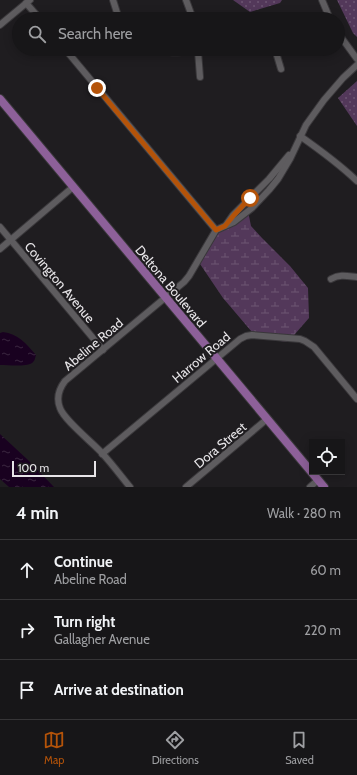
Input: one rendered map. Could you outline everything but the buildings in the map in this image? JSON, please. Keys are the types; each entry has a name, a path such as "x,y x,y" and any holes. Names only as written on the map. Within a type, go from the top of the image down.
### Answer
{"main road":[{"name":"Deltona Boulevard","path":"0,100 324,487"}],"street":[{"path":"113,0 117,12"},
{"path":"186,0 190,12"},
{"path":"322,0 327,12"},
{"path":"16,12 28,2 35,12"},
{"path":"0,25 12,15"},
{"path":"345,43 357,59"},
{"path":"71,56 216,230 234,222 252,208 269,190 278,179 306,125 324,100 343,78 357,65"},
{"path":"198,56 200,77"},
{"path":"277,56 281,69"},
{"path":"300,136 336,161 357,181"},
{"path":"0,249 73,187"},
{"name":"Covington Avenue","path":"0,227 102,350"},
{"name":"Abeline Road","path":"130,487 102,454 62,413 58,401 60,390 65,382 184,282 216,230"},
{"path":"331,279 343,275 357,277"},
{"name":"Harrow Road","path":"102,454 216,358 246,336 256,335 300,339 305,341 314,347 357,399"},
{"name":"Dora Street","path":"186,487 267,419"},
{"path":"310,487 318,480"}],"green space":[{"path":"233,0 282,0 280,3 250,12"},
{"path":"337,0 357,0 357,37 353,33 345,16 345,12 343,12"},
{"path":"357,81 357,126 338,98"},
{"path":"248,211 251,226 290,266 308,288 309,318 288,342 257,338 223,298 200,264 222,227"}],"water":[{"path":"3,332 17,337 25,343 36,355 33,362 21,365 0,365 0,333"},
{"path":"0,434 54,487 9,487 0,479"}],"route":[{"path":"97,88 216,230 225,226 250,198"}]}
